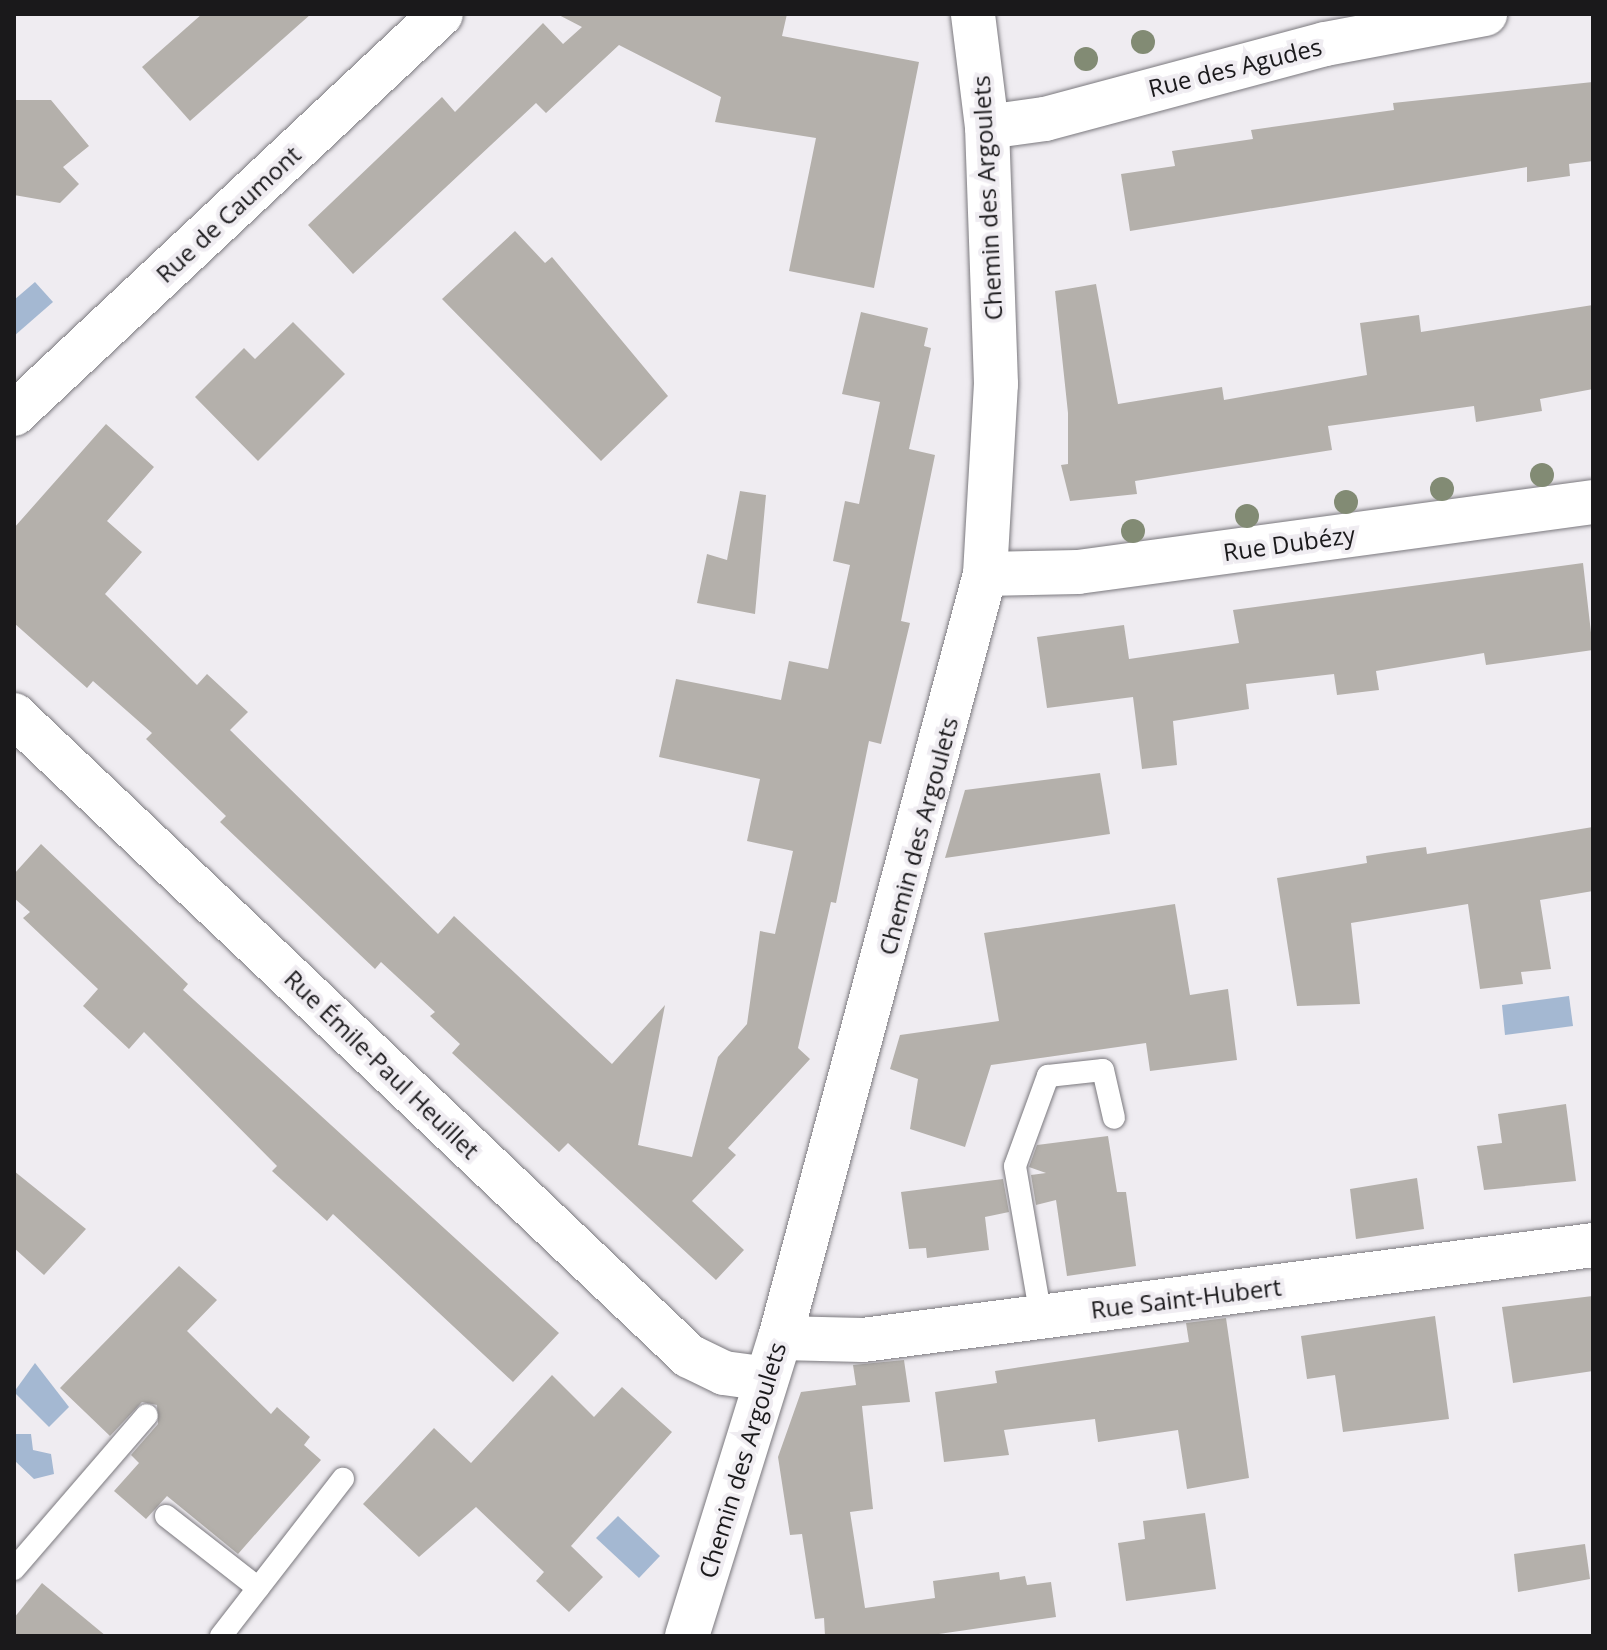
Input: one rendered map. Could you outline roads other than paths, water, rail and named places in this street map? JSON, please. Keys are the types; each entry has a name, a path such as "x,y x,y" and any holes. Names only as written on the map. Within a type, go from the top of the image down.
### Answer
{"street":[{"name":"Rue de Caumont","path":"14,414 441,14"},
{"name":"Chemin des Argoulets","path":"687,1636 780,1338 985,574 996,384 987,127 973,14"},
{"name":"Rue des Agudes","path":"987,127 1045,119 1325,44 1485,14"},
{"name":"Rue Dubézy","path":"985,574 1078,572 1593,502"},
{"name":"Rue Émile-Paul Heuillet","path":"14,715 689,1356 724,1373 767,1379"},
{"name":"Rue Saint-Hubert","path":"780,1338 821,1344 1593,1245"}],"lane":[{"path":"1041,1317 1015,1166 1048,1076 1103,1070 1114,1118"},
{"path":"14,1569 147,1415"},
{"path":"221,1636 343,1479"},
{"path":"166,1516 258,1588"}],"water":[{"path":"35,282 53,302 14,336 14,300"},
{"path":"1569,996 1573,1026 1505,1035 1502,1005"},
{"path":"35,1363 69,1407 49,1427 14,1392"},
{"path":"14,1434 31,1434 33,1450 51,1454 54,1474 34,1479 14,1460"},
{"path":"618,1516 660,1556 639,1578 596,1538"}]}
